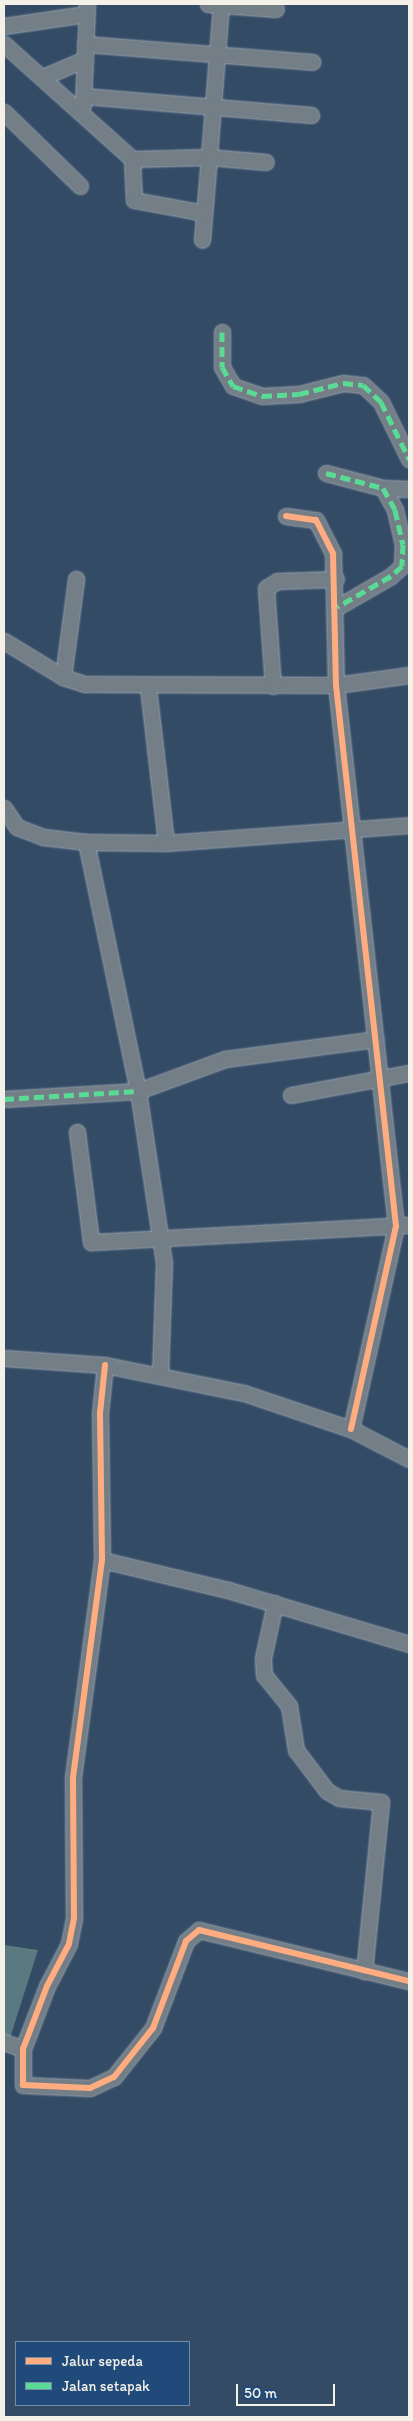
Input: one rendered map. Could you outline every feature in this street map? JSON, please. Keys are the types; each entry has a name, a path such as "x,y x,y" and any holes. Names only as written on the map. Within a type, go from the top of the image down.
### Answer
{"street":[{"path":"202,240 217,53 216,4 276,9"},
{"path":"4,26 87,9 83,114"},
{"path":"4,44 43,77 132,159 209,158 266,162"},
{"path":"85,44 312,62"},
{"path":"43,77 85,59"},
{"path":"84,96 311,114"},
{"path":"4,112 80,186"},
{"path":"132,159 134,200 204,213"},
{"path":"222,332 222,367 233,386 262,396 299,394 343,382 363,386 381,402 409,458"},
{"path":"326,473 383,488 409,489"},
{"path":"336,607 376,586 402,566 395,510 383,488"},
{"path":"286,516 316,520 323,528 336,579 336,685 354,832 380,1078 403,1226 351,1429"},
{"path":"63,677 76,579"},
{"path":"274,686 266,588 276,581 336,579"},
{"path":"4,641 63,677 85,684 148,687 336,685 409,675"},
{"path":"148,687 166,842"},
{"path":"4,808 10,828 43,837 86,842 166,842 354,832 409,825"},
{"path":"86,842 138,1091 161,1239 165,1294 160,1376"},
{"path":"4,1099 138,1091 226,1058 376,1039"},
{"path":"290,1095 409,1073"},
{"path":"77,1132 88,1240 161,1239 403,1226"},
{"path":"4,1358 106,1365 244,1393 351,1429 409,1459"},
{"path":"106,1365 100,1413 102,1560 72,1778 74,1918 70,1944 46,1986 23,2049 23,2086 83,2089 107,2082 153,2028 186,1941 200,1930 409,1981"},
{"path":"102,1560 275,1603 409,1644"},
{"path":"275,1603 263,1658 264,1675 289,1706 296,1750 326,1791 338,1798 381,1802 364,1971"},
{"path":"4,2042 23,2049"}],"green space":[{"path":"4,1945 38,1950 4,2057"}],"marked path":[{"path":"222,332 222,367 233,386 262,396 299,394 343,383 363,385 381,402 409,459"},
{"path":"326,473 383,488 395,510 403,544 402,566 391,576 337,607"},
{"path":"4,1099 138,1091"}],"cycle path":[{"path":"286,516 316,520 333,554 336,685 396,1226 351,1429"},
{"path":"105,1365 100,1413 102,1560 73,1778 74,1918 69,1944 47,1986 23,2049 23,2085 90,2088 114,2077 153,2028 186,1941 199,1930 409,1981"}]}
